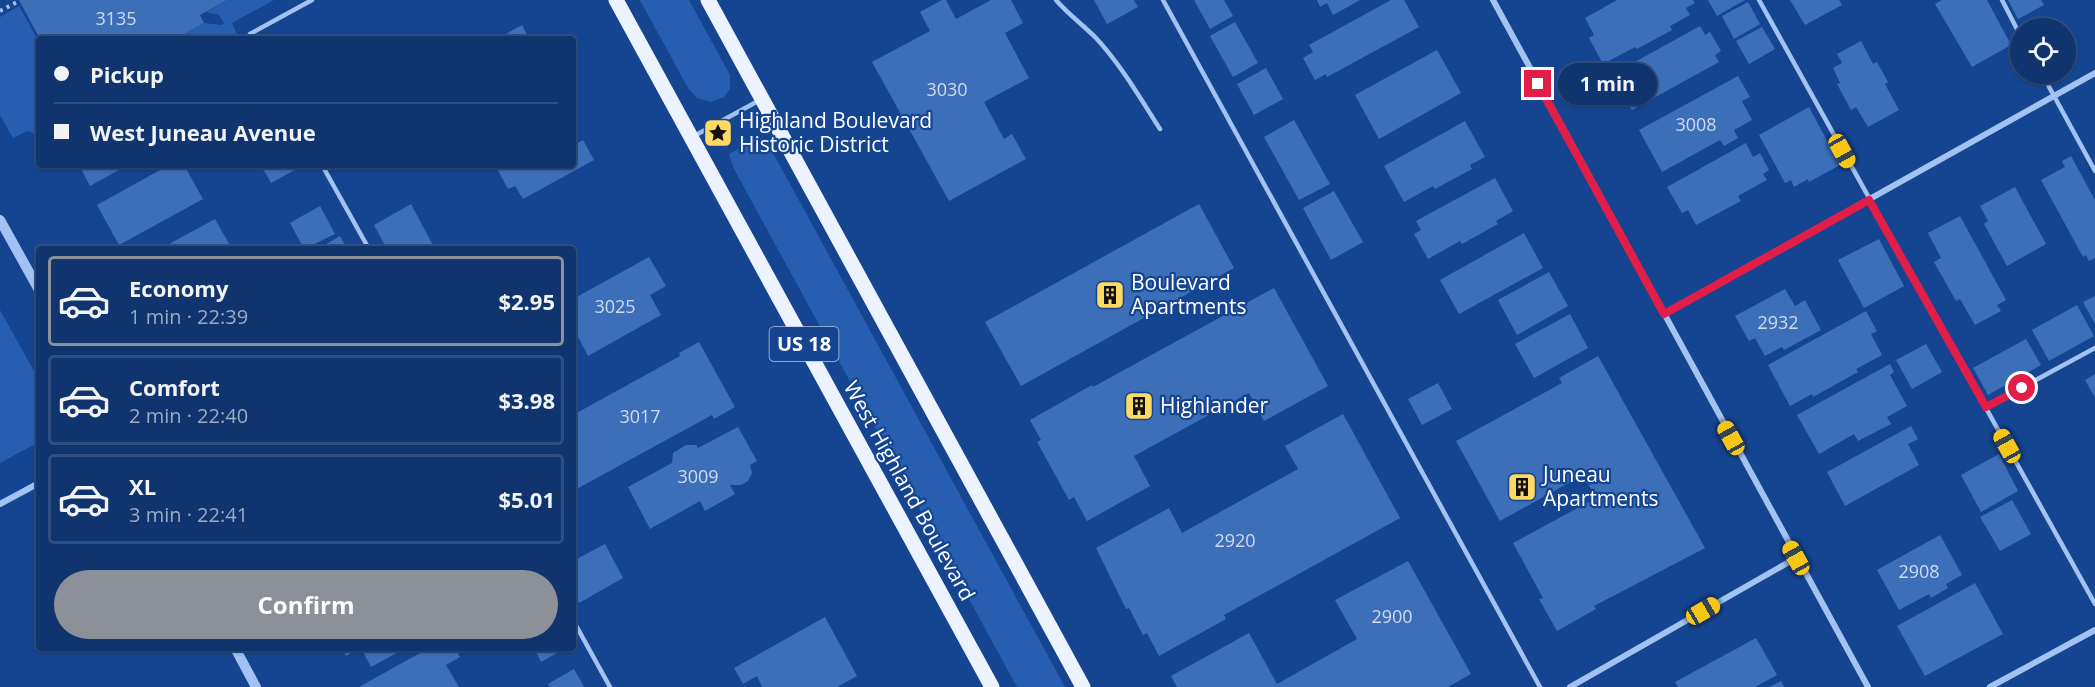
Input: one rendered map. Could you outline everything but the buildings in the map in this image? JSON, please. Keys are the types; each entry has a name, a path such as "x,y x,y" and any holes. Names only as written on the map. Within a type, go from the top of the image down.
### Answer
{"main road":[{"name":"West Highland Boulevard","path":"616,0 992,687"},
{"path":"708,0 1083,687"}],"street":[{"path":"1493,0 1868,687"},
{"path":"1664,314 2095,73"},
{"path":"0,220 36,285"},
{"path":"0,504 36,485"},
{"path":"1570,687 1796,558"},
{"path":"1990,687 2095,630"},
{"path":"237,651 256,687"}],"lane":[{"path":"251,36 250,34 312,0"},
{"path":"1056,0 1069,15 1096,38 1129,81 1160,129"},
{"path":"1163,0 1540,687"},
{"path":"1759,0 2095,604"},
{"path":"2002,0 2011,18"},
{"path":"2047,84 2095,171"},
{"path":"691,138 762,98"},
{"path":"324,168 367,246"},
{"path":"1986,407 2095,348"},
{"path":"576,625 610,687"}],"path":[{"path":"0,11 19,1"}],"shaded area":[{"path":"227,0 274,0 232,23 238,36 180,36 204,23 221,25 224,23 219,15 206,12"},
{"path":"640,0 689,0 730,75 730,89 724,97 711,102 697,98 688,88"},
{"path":"19,6 36,37 36,134 27,131 13,138 0,115 0,17"},
{"path":"760,137 767,142 1065,687 1017,687 734,169 729,154"},
{"path":"0,310 36,375 36,444 0,463"}],"place":[{"name":"Highland Boulevard Historic District","path":"718,133"},
{"name":"Boulevard Apartments","path":"1110,295"},
{"name":"Highlander","path":"1139,406"},
{"name":"Juneau Apartments","path":"1522,487"}],"route":[{"path":"1538,84 1664,314 1869,200 1986,407 2022,388"}]}
